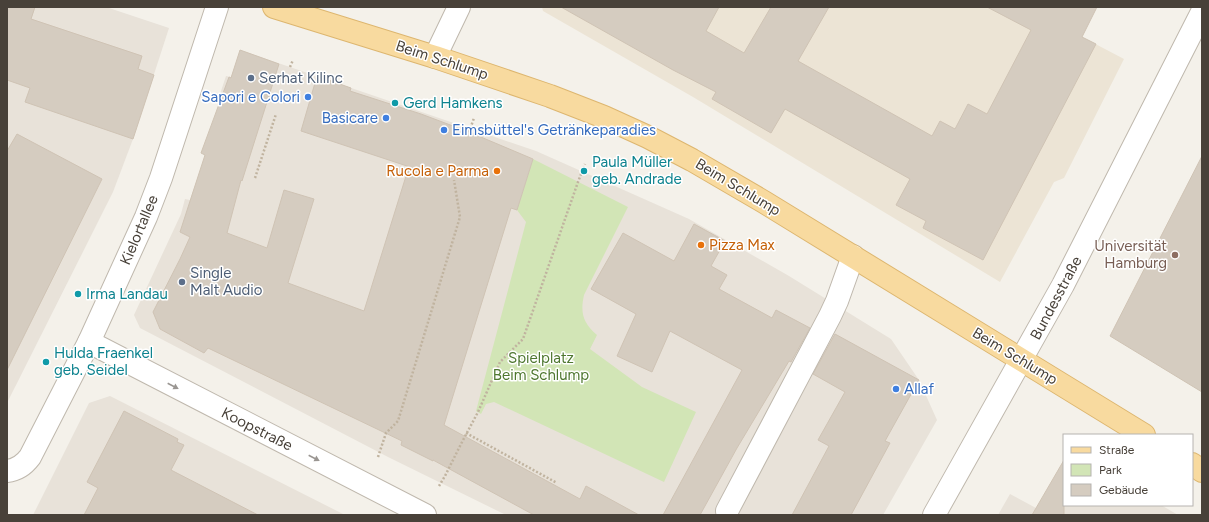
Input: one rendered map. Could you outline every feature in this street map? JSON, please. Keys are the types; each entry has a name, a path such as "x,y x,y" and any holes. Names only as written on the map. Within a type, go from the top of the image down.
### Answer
{"main road":[{"name":"Beim Schlump","path":"274,7 435,57 550,96 604,116 648,137 692,160 853,256 1142,434"},
{"path":"1193,465 1202,471"}],"street":[{"name":"Kielortallee","path":"8,473 25,464 30,457 89,342 146,217 161,178 216,7"},
{"path":"435,57 458,7"},
{"name":"Bundesstraße","path":"934,515 1063,285 1199,23"},
{"path":"727,511 838,301 853,256"},
{"name":"Koopstraße","path":"89,342 425,515"}],"path":[{"path":"290,67 293,60"},
{"path":"255,178 276,114"},
{"path":"469,132 474,118"},
{"path":"439,486 478,412 500,362 523,339 578,182 586,164"},
{"path":"378,457 386,433 398,421 460,217 454,180"},
{"path":"466,433 557,483"}],"shaded area":[{"path":"7,7 106,7 169,28 133,139 113,192 7,403"},
{"path":"542,7 1025,7 1124,59 1064,178 1054,182 1000,282 693,97 543,11"},
{"path":"240,50 536,151 689,219 789,276 891,339 919,380 937,420 883,515 506,515 388,457 140,328 134,315 181,214 185,199 190,200 205,155 201,153 225,95 220,94 226,76 231,77"},
{"path":"110,396 345,515 33,515 89,403"},
{"path":"1010,494 1036,508 1063,505 1163,506 1178,515 998,515"}],"green space":[{"name":"Spielplatz Beim Schlump","path":"533,159 628,207 584,295 582,307 588,326 597,335 590,349 642,387 696,412 664,482 494,402 486,404 481,414 476,411 526,222 517,210"}],"building":[{"path":"7,7 35,7 31,19 142,56 138,69 154,75 133,139 25,102 30,88 7,80"},
{"path":"561,7 719,7 706,31 744,53 771,7 829,7 798,61 932,136 940,121 955,129 968,104 987,114 1031,30 987,7 1097,7 1082,37 1096,44 983,260 923,228 926,221 896,205 910,179 785,109 771,133 712,99 716,92 673,70"},
{"path":"240,50 279,64 242,181 241,180 227,233 267,248 284,190 314,199 288,283 364,311 410,167 301,131 317,76 351,88 350,91 421,114 469,132 533,159 517,210 511,208 444,425 580,499 586,486 639,515 534,515 433,460 401,445 402,441 208,348 204,353 160,329 153,312 190,237 180,232 205,155 201,153 229,77 231,78"},
{"path":"17,134 102,179 7,370 7,151"},
{"name":"Universität Hamburg","path":"1202,156 1202,392 1110,336"},
{"path":"694,224 725,241 711,266 727,275 719,289 772,318 776,310 810,328 791,362 789,361 737,448 700,515 663,515 742,370 670,331 652,372 617,356 636,314 591,289 623,233 674,261"},
{"path":"835,334 919,380 885,441 890,443 851,515 792,515 829,446 818,440 845,392 813,374"},
{"path":"124,411 178,439 177,442 184,445 171,470 258,515 84,515 98,488 87,482"},
{"path":"1063,462 1064,515 1032,515"}],"place":[{"name":"Serhat Kilinc","path":"251,78"},
{"name":"Sapori e Colori","path":"308,97"},
{"name":"Gerd Hamkens","path":"395,103"},
{"name":"Basicare","path":"386,118"},
{"name":"Eimsbüttel's Getränkeparadies","path":"444,130"},
{"name":"Rucola e Parma","path":"497,171"},
{"name":"Paula Müller geb. Andrade","path":"584,171"},
{"name":"Pizza Max","path":"701,245"},
{"name":"Universität Hamburg","path":"1175,255"},
{"name":"Single Malt Audio","path":"182,282"},
{"name":"Irma Landau","path":"78,294"},
{"name":"Hulda Fraenkel geb. Seidel","path":"46,362"},
{"name":"Allaf","path":"896,389"}]}
